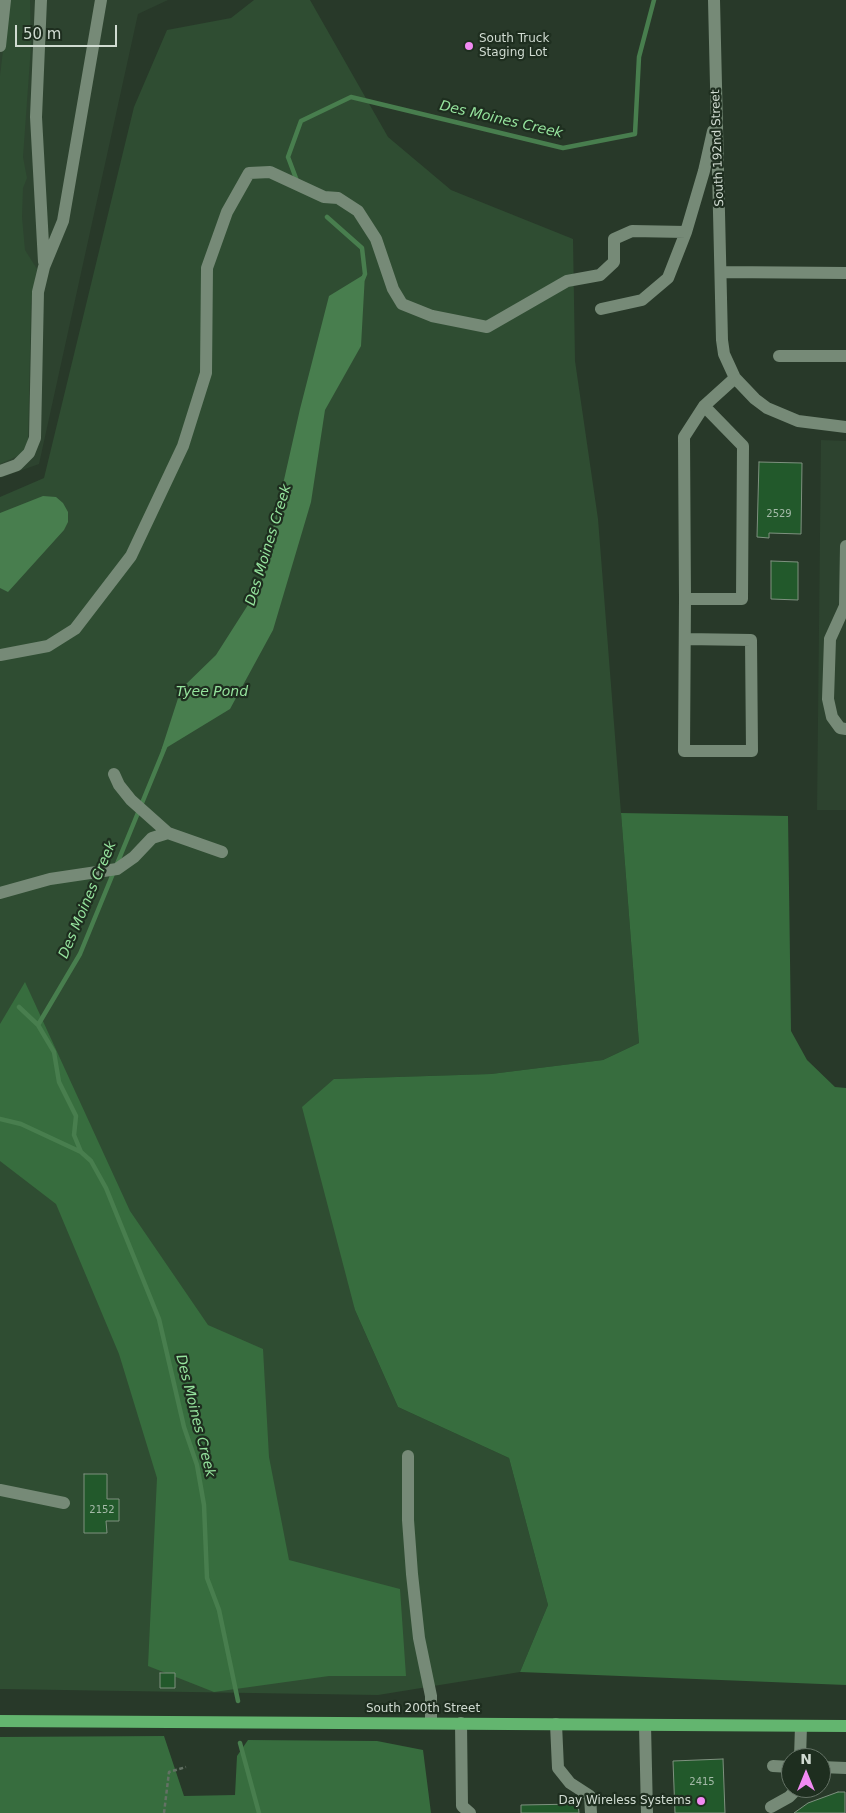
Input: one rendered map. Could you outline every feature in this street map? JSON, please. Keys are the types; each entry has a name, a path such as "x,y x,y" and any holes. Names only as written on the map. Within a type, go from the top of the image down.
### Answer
{"main road":[{"name":"South 200th Street","path":"0,1721 846,1726"}],"street":[{"path":"0,46 5,0"},
{"path":"41,0 36,116 44,266"},
{"path":"0,471 17,465 29,453 35,438 38,292 44,266 63,221 101,0"},
{"name":"South 192nd Street","path":"714,0 724,354 735,378 754,399 784,416 824,426 846,427"},
{"path":"601,308 642,300 668,278 686,232 704,171 717,112"},
{"path":"0,655 48,646 75,629 131,556 183,446 206,373 207,268 227,212 249,173 270,172 324,197 338,198 358,211 376,239 393,289 402,304 432,316 487,327 567,281 600,275 614,262 614,239 632,231 686,232"},
{"path":"721,272 846,273"},
{"path":"779,356 846,356"},
{"path":"685,639 751,640 752,751 684,751 684,437 704,406 735,378"},
{"path":"685,599 742,599 743,446 704,406"},
{"path":"846,546 846,606 830,639 828,699 832,717 840,728 846,729"},
{"path":"114,774 119,785 131,800 168,833 222,852"},
{"path":"0,893 50,879 118,869 134,857 152,838 168,833"},
{"path":"408,1456 408,1520 412,1574 419,1638 431,1696 431,1723"},
{"path":"0,1490 64,1503"},
{"path":"461,1723 462,1806 470,1813"},
{"path":"556,1724 558,1768 570,1783 590,1796 591,1813"},
{"path":"645,1725 647,1813"},
{"path":"800,1748 801,1726"},
{"path":"773,1766 781,1766"},
{"path":"831,1767 846,1768"},
{"path":"771,1808 787,1798"}],"path":[{"path":"164,1813 169,1772 186,1767"}],"shaded area":[{"path":"0,0 168,0 138,14 39,464 0,478"},
{"path":"9,0 30,0 31,46 23,157 27,178 23,188 22,217 25,250 37,269 31,303 28,442 22,454 0,464 0,76"},
{"path":"254,0 310,0 388,137 451,190 573,239 575,361 598,519 639,1043 603,1060 491,1074 334,1079 355,1310 398,1407 509,1458 548,1605 520,1672 378,1695 0,1689 0,497 44,478 134,107 167,30 231,18"},
{"path":"821,440 846,441 846,810 817,810"},
{"path":"621,813 788,816 791,1031 807,1060 835,1087 846,1088 846,1685 520,1672 548,1605 509,1458 398,1407 355,1310 302,1107 334,1079 491,1074 603,1060 639,1043"},
{"path":"25,982 130,1211 208,1325 263,1349 269,1457 289,1560 400,1589 406,1676 329,1676 214,1692 148,1666 157,1478 119,1354 56,1204 0,1161 0,1024"},
{"path":"164,1736 184,1796 235,1795 237,1756 248,1740 377,1741 423,1750 431,1813 0,1813 0,1737"}],"water":[{"name":"Tyee Pond","path":"365,274 361,346 325,410 311,502 273,630 230,709 161,751 181,689 216,655 260,586 300,409 329,296"},
{"path":"43,496 56,497 63,503 68,512 68,522 64,530 8,592 0,588 0,513"}],"building":[{"path":"759,462 802,463 801,534 769,533 769,538 757,537"},
{"path":"771,561 798,562 798,600 771,599"},
{"path":"84,1474 107,1474 107,1499 119,1499 119,1521 106,1521 107,1533 84,1533"},
{"path":"160,1673 175,1673 175,1688 160,1688"},
{"path":"723,1759 725,1813 675,1813 673,1761"},
{"path":"845,1792 845,1813 794,1813 808,1803 822,1798 831,1798 831,1795"},
{"path":"578,1804 579,1813 521,1813 521,1805"}],"waterway":[{"name":"Des Moines Creek","path":"297,181 288,157 301,121 351,97 563,148 635,134 639,57 654,0"},
{"name":"Des Moines Creek","path":"327,217 362,248 365,274 363,279"},
{"name":"Des Moines Creek","path":"38,1025 80,954 165,747"},
{"name":"Des Moines Creek","path":"19,1007 38,1025 54,1052 59,1082 76,1116 74,1135 81,1152 91,1161 106,1188 159,1319 184,1427 197,1465 204,1505 207,1578 219,1610 238,1701"},
{"name":"Des Moines Creek","path":"0,1119 21,1124 81,1152"},
{"name":"Des Moines Creek","path":"240,1743 259,1813"}],"place":[{"name":"South Truck Staging Lot","path":"469,46"},
{"name":"Day Wireless Systems","path":"701,1801"}]}
